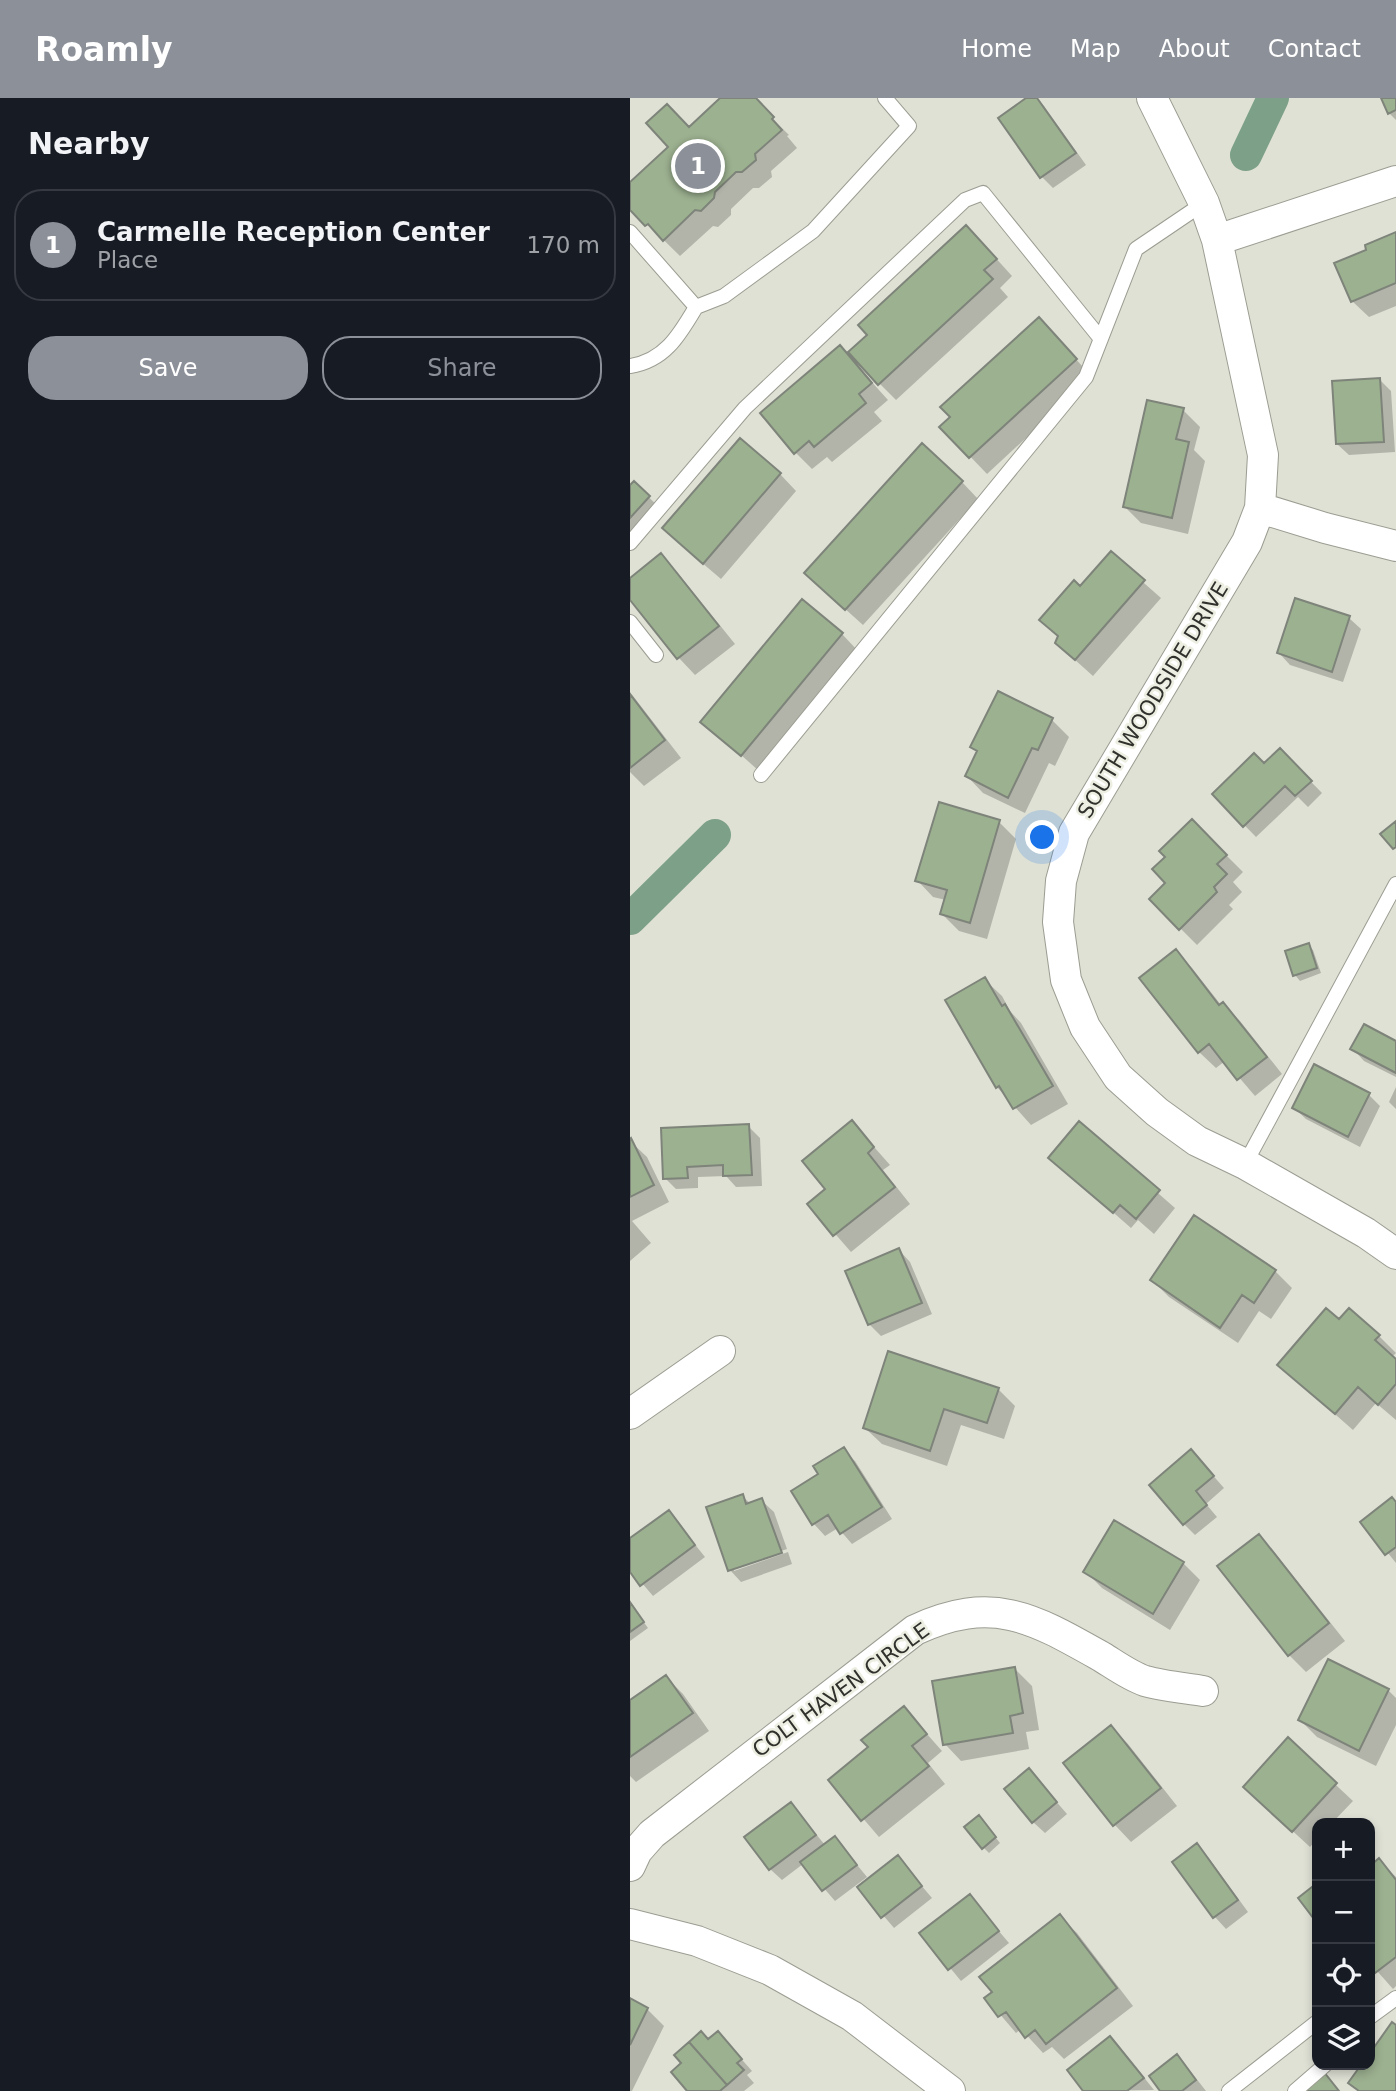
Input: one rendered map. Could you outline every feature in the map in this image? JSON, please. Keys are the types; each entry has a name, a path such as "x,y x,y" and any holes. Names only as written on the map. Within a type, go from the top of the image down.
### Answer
{"street":[{"name":"SOUTH WOODSIDE DRIVE","path":"1152,98 1204,204 1217,240 1263,455 1259,508 1247,542 1074,833 1061,881 1058,922 1066,980 1085,1027 1118,1077 1157,1112 1197,1141 1245,1164 1366,1233 1396,1254"},
{"path":"1217,240 1396,181"},
{"path":"1259,508 1396,546"},
{"path":"630,1414 720,1350"},
{"name":"COLT HAVEN CIRCLE","path":"630,1866 637,1851 652,1834 915,1630 939,1619 966,1613 1009,1613 1051,1629 1143,1680 1203,1691"},
{"path":"630,1924 696,1941 770,1970 852,2016 950,2091"}],"lane":[{"path":"630,366 647,360 674,344 696,307 724,296 813,231 909,126 885,98"},
{"path":"630,543 745,408 965,200 983,193 1101,339"},
{"path":"761,775 1086,377 1136,248 1204,204"},
{"path":"630,232 696,307"},
{"path":"630,622 656,655"},
{"path":"1245,1164 1396,884"},
{"path":"1375,2013 1396,1998"},
{"path":"1229,2091 1312,2026"},
{"path":"1295,2091 1319,2070"}],"building":[{"path":"720,98 756,98 782,130 755,154 756,160 742,172 736,172 715,192 714,198 701,211 695,210 663,241 648,224 645,226 630,210 630,182 668,147 646,123 667,104 689,127"},
{"path":"1026,98 1037,98 1076,153 1040,178 998,118"},
{"path":"1381,98 1396,98 1396,110 1388,114"},
{"path":"966,225 997,259 984,270 993,279 878,385 848,352 867,335 858,325"},
{"path":"1396,232 1396,283 1351,302 1334,263 1366,250 1365,245"},
{"path":"1039,317 1077,359 969,458 939,427 950,417 940,407"},
{"path":"840,345 872,383 859,394 866,403 814,447 809,441 794,454 760,413"},
{"path":"1380,378 1384,442 1336,444 1332,381"},
{"path":"1147,400 1184,408 1176,439 1189,442 1172,518 1123,507"},
{"path":"740,438 781,473 703,564 662,528"},
{"path":"922,443 963,481 845,610 804,573"},
{"path":"634,481 650,496 630,518 630,485"},
{"path":"1111,551 1145,580 1075,660 1055,643 1058,636 1039,620 1074,580 1080,586"},
{"path":"661,553 719,626 677,659 630,600 630,578"},
{"path":"1295,598 1350,616 1332,672 1277,653"},
{"path":"802,599 843,633 741,756 700,722"},
{"path":"998,691 1053,718 1038,750 1032,748 1008,798 965,776 977,751 970,747"},
{"path":"630,694 665,740 630,768"},
{"path":"1280,748 1312,781 1295,796 1285,786 1243,827 1212,794 1254,753 1264,763"},
{"path":"939,802 1000,820 970,923 940,914 947,890 915,881"},
{"path":"1192,819 1227,855 1217,864 1227,874 1214,887 1217,892 1179,930 1149,899 1165,883 1152,869 1165,857 1159,851"},
{"path":"1396,821 1396,847 1393,849 1380,834"},
{"path":"1309,943 1317,968 1293,976 1285,951"},
{"path":"1176,949 1219,1005 1223,1002 1267,1057 1237,1080 1209,1044 1198,1053 1139,978"},
{"path":"985,977 1002,1006 1005,1004 1053,1086 1013,1109 999,1086 996,1088 945,1000"},
{"path":"1364,1024 1396,1041 1396,1073 1350,1049"},
{"path":"1314,1064 1370,1093 1348,1137 1292,1108"},
{"path":"852,1120 874,1147 868,1153 895,1187 833,1236 807,1204 825,1189 802,1161"},
{"path":"1079,1121 1160,1190 1136,1219 1120,1205 1113,1213 1048,1158"},
{"path":"749,1124 752,1175 723,1176 723,1165 687,1167 688,1178 663,1179 661,1128"},
{"path":"630,1139 654,1185 630,1197"},
{"path":"1194,1215 1276,1270 1254,1303 1242,1295 1220,1328 1150,1280"},
{"path":"899,1248 922,1303 868,1325 845,1271"},
{"path":"1326,1308 1339,1319 1349,1308 1380,1335 1375,1340 1396,1359 1396,1384 1378,1405 1358,1387 1335,1414 1277,1365"},
{"path":"888,1351 999,1388 987,1423 944,1409 930,1451 863,1428"},
{"path":"844,1447 882,1507 840,1534 828,1515 812,1525 791,1491 818,1474 813,1466"},
{"path":"1191,1449 1214,1476 1196,1491 1207,1505 1183,1525 1149,1485"},
{"path":"743,1494 746,1504 762,1498 782,1553 728,1571 706,1507"},
{"path":"1392,1497 1396,1502 1396,1547 1385,1555 1360,1522"},
{"path":"669,1510 695,1545 640,1586 630,1572 630,1538"},
{"path":"1114,1520 1184,1562 1153,1614 1083,1572"},
{"path":"1259,1534 1329,1623 1288,1656 1217,1566"},
{"path":"630,1602 644,1622 630,1632"},
{"path":"1328,1659 1389,1689 1359,1751 1298,1720"},
{"path":"1015,1667 1023,1713 1010,1716 1013,1733 943,1745 932,1681"},
{"path":"666,1675 693,1713 630,1757 630,1700"},
{"path":"904,1706 927,1734 912,1746 929,1766 861,1821 828,1780 868,1747 861,1740"},
{"path":"1111,1725 1161,1788 1113,1826 1063,1763"},
{"path":"1288,1737 1337,1783 1292,1832 1243,1787"},
{"path":"1029,1768 1057,1802 1032,1823 1004,1789"},
{"path":"791,1802 816,1835 769,1870 744,1837"},
{"path":"979,1815 996,1837 982,1849 964,1827"},
{"path":"835,1836 857,1865 822,1891 800,1862"},
{"path":"1197,1843 1238,1900 1213,1918 1172,1862"},
{"path":"898,1855 922,1886 881,1918 857,1887"},
{"path":"1379,1858 1396,1880 1396,1957 1375,1973 1375,1881 1375,1862"},
{"path":"1312,1887 1312,1916 1298,1898"},
{"path":"970,1894 999,1931 948,1970 919,1933"},
{"path":"1060,1914 1117,1988 1046,2044 1035,2030 1025,2038 1006,2012 998,2017 984,1998 992,1992 979,1977"},
{"path":"630,1998 648,2008 630,2045"},
{"path":"1392,2022 1396,2025 1396,2091 1359,2091 1348,2083 1357,2070 1375,2070 1375,2046"},
{"path":"701,2031 708,2039 718,2031 742,2059 737,2063 744,2070 727,2085 689,2042"},
{"path":"1110,2036 1144,2078 1127,2091 1083,2091 1067,2070"},
{"path":"689,2042 727,2085 720,2091 687,2091 671,2072 681,2063 674,2055"},
{"path":"1177,2054 1196,2080 1182,2091 1160,2091 1149,2076"},
{"path":"1324,2072 1339,2091 1302,2091"}],"waterway":[{"path":"1246,155 1273,98"},
{"path":"630,919 715,835"}],"place":[{"name":"Carmelle Reception Center","path":"698,166"}]}
